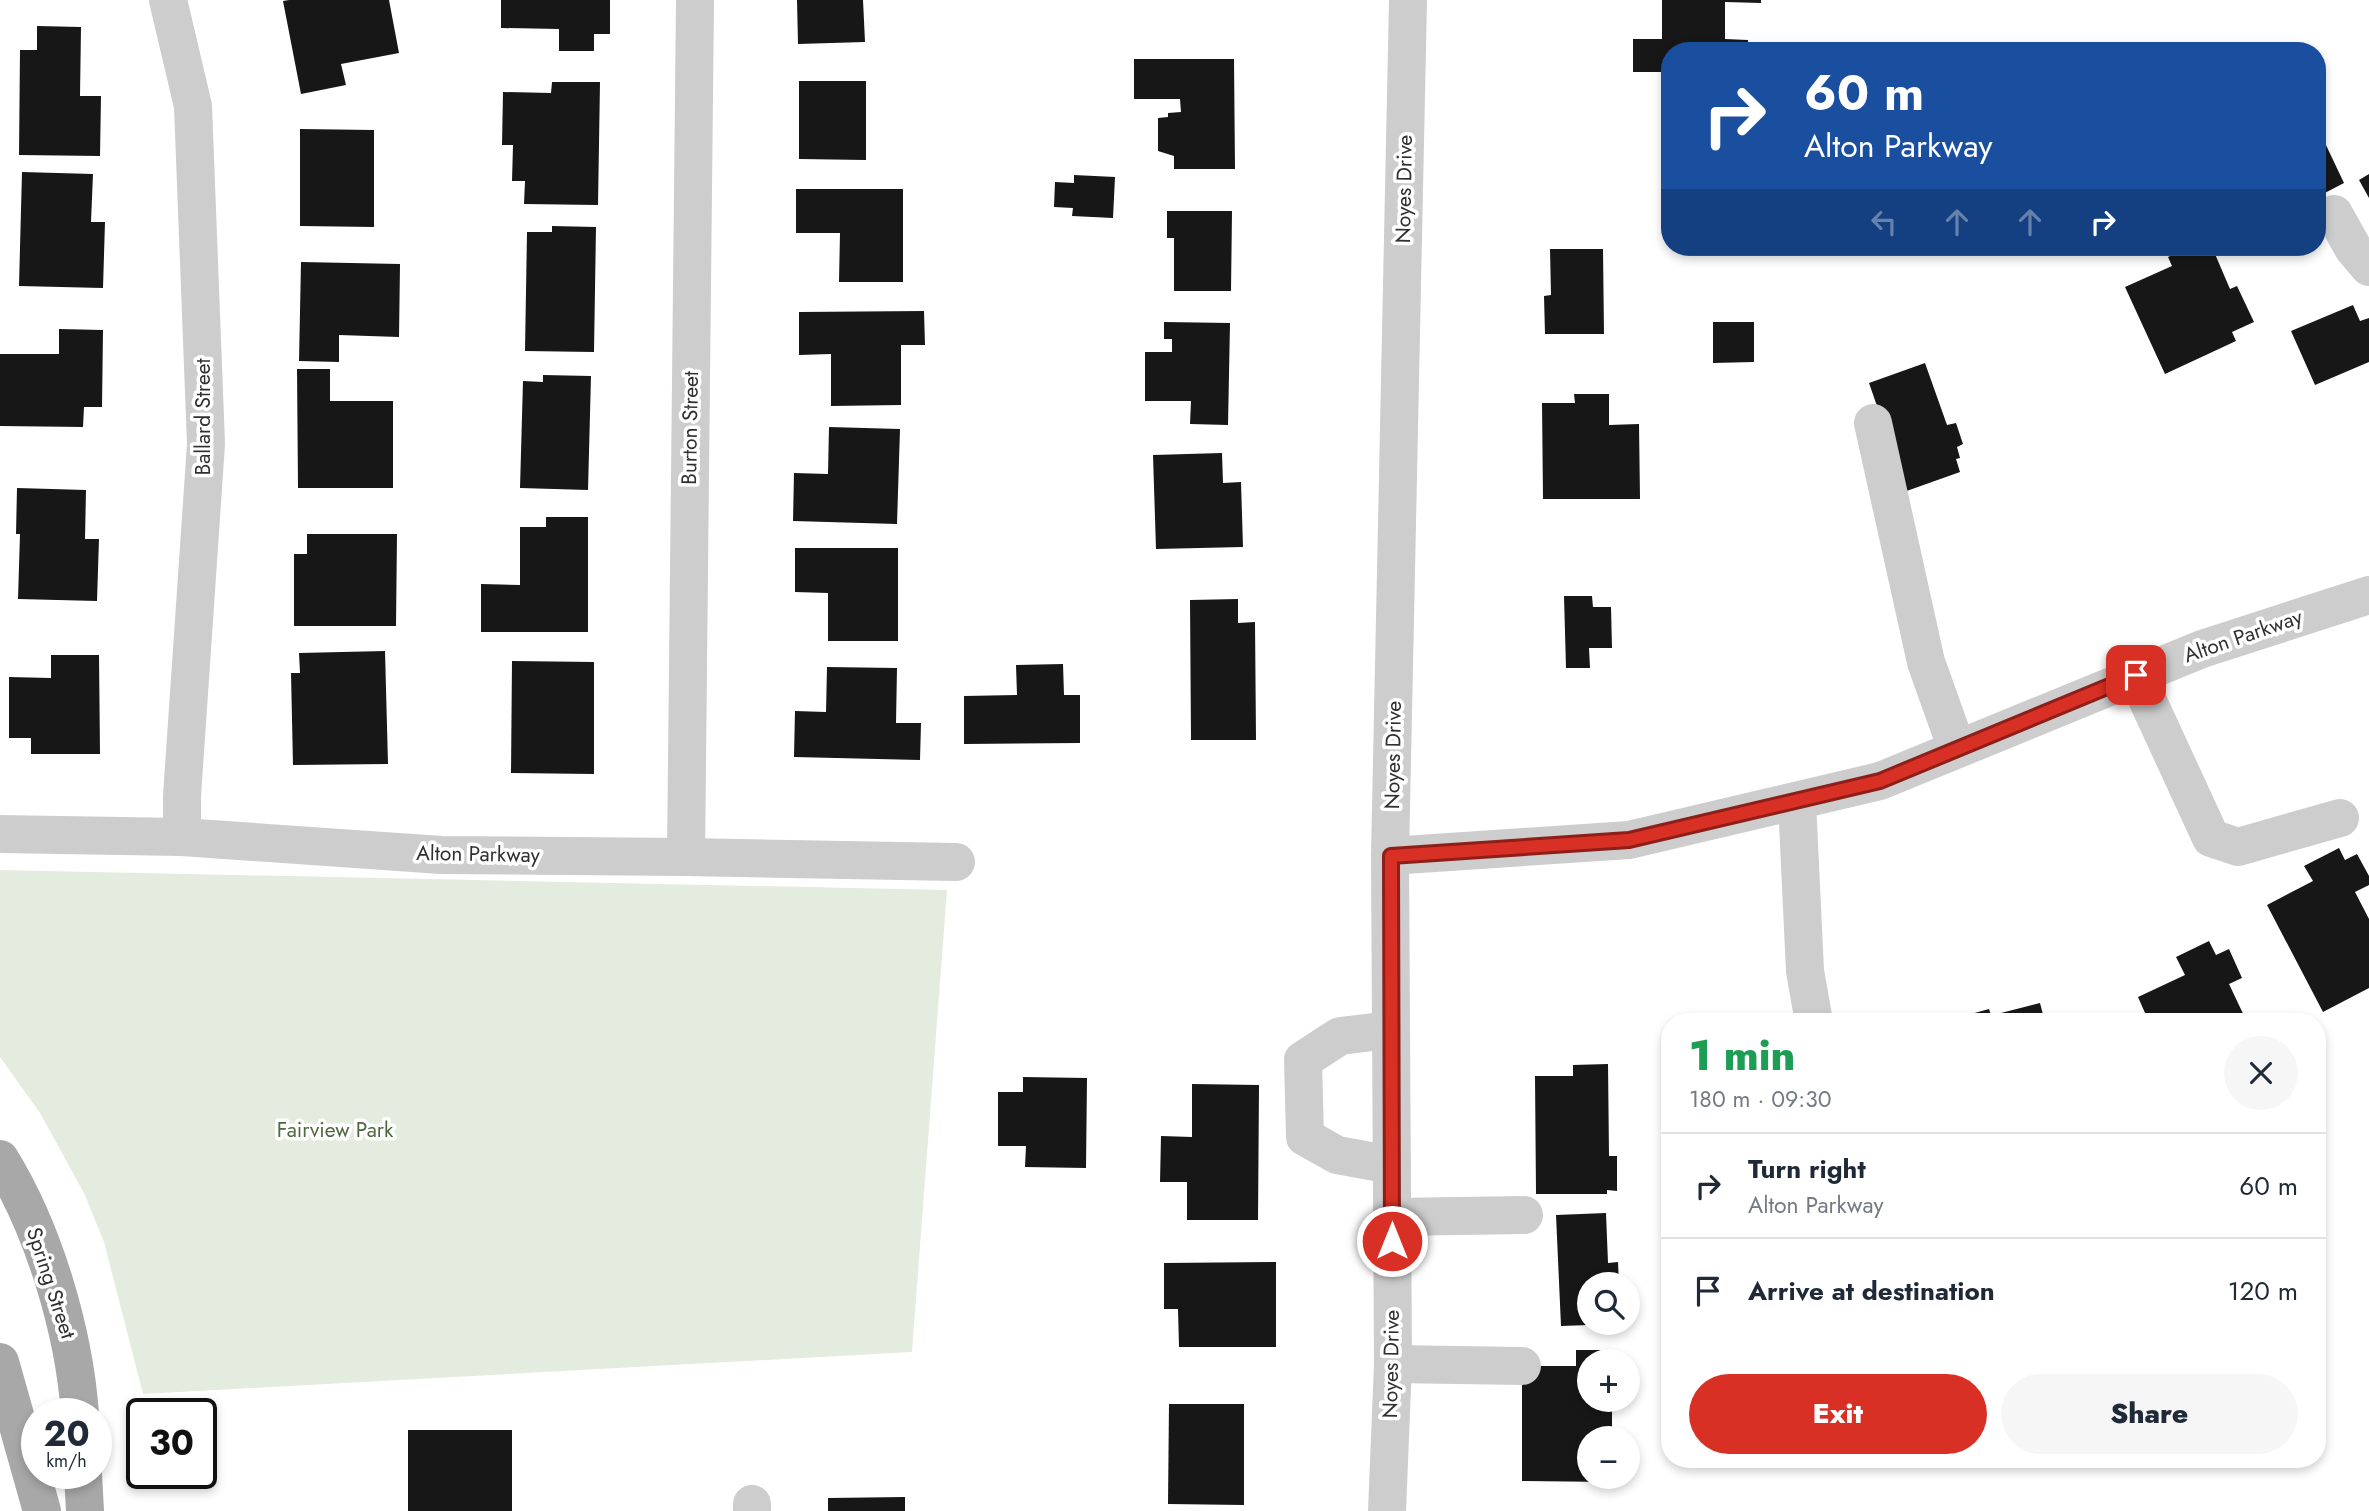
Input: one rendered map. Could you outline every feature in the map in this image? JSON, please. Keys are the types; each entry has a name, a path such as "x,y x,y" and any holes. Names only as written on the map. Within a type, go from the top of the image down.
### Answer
{"main road":[{"name":"Spring Street","path":"0,1158 30,1218 52,1279 71,1343 78,1398"},
{"path":"0,1362 42,1511"},
{"path":"84,1489 85,1511"}],"street":[{"name":"Ballard Street","path":"168,0 193,106 206,444 182,796 182,837"},
{"name":"Burton Street","path":"686,857 695,0"},
{"name":"Noyes Drive","path":"1387,1511 1393,1364 1391,856 1408,0"},
{"path":"2334,214 2353,248 2369,267"},
{"path":"1873,423 1926,662 1957,749"},
{"name":"Alton Parkway","path":"1391,856 1629,840 1880,781 2202,649 2369,595"},
{"path":"2136,675 2211,838 2238,847 2340,818"},
{"path":"1797,801 1805,971 1812,1013"},
{"name":"Alton Parkway","path":"0,834 182,837 441,855 956,863"},
{"path":"1390,1030 1340,1036 1303,1060 1305,1137 1337,1155 1392,1165"},
{"path":"1392,1217 1524,1215"},
{"path":"1393,1364 1522,1366"}],"green space":[{"name":"Fairview Park","path":"0,870 947,890 912,1352 143,1394 104,1242 84,1193 40,1113 0,1057"}],"building":[{"path":"389,0 399,53 341,64 346,85 301,94 283,1"},
{"path":"501,0 610,0 610,34 594,34 594,51 559,51 559,29 501,28"},
{"path":"797,0 863,0 865,42 798,44"},
{"path":"1662,0 1761,0 1761,3 1725,2 1725,39 1748,42 1661,42 1661,72 1633,72 1633,39 1662,39"},
{"path":"37,26 81,27 80,96 101,96 100,156 19,155 20,50 37,50"},
{"path":"1134,59 1234,59 1235,169 1174,169 1174,156 1158,151 1158,118 1168,117 1168,113 1181,112 1180,99 1134,99"},
{"path":"799,81 866,81 866,160 799,159"},
{"path":"552,82 600,82 598,205 524,204 525,181 512,181 513,145 502,145 503,92 551,93"},
{"path":"300,129 374,130 374,227 300,226"},
{"path":"2326,145 2344,183 2326,192"},
{"path":"22,172 93,174 91,222 105,222 103,288 19,286"},
{"path":"2369,174 2369,198 2359,180"},
{"path":"1074,175 1115,177 1113,218 1072,216 1073,208 1054,207 1055,182 1074,183"},
{"path":"796,189 903,189 903,282 839,282 840,233 796,233"},
{"path":"1167,211 1232,211 1231,291 1174,291 1174,238 1167,238"},
{"path":"552,226 596,227 594,352 525,351 527,232 552,232"},
{"path":"1550,249 1603,249 1604,334 1545,334 1544,296 1551,295"},
{"path":"2216,256 2230,289 2237,286 2254,322 2232,332 2236,341 2165,374 2125,287 2172,266 2168,257"},
{"path":"301,262 400,264 399,337 339,335 339,362 299,361"},
{"path":"2353,305 2360,321 2369,318 2369,362 2315,385 2291,331"},
{"path":"924,311 925,345 901,345 901,405 831,406 831,354 799,355 799,312"},
{"path":"1164,322 1230,323 1228,425 1190,424 1191,401 1145,401 1145,352 1172,352 1172,339 1164,339"},
{"path":"1713,322 1754,322 1754,362 1713,363"},
{"path":"59,329 103,330 102,407 84,407 83,427 0,426 0,354 59,354"},
{"path":"1925,363 1947,425 1956,423 1963,444 1957,447 1960,458 1956,459 1960,472 1901,493 1886,432 1869,383"},
{"path":"297,369 330,369 330,401 393,401 393,488 298,488"},
{"path":"543,375 591,376 588,490 520,488 523,381 543,382"},
{"path":"1574,394 1609,394 1609,425 1639,424 1640,499 1543,499 1542,403 1575,403"},
{"path":"829,427 900,429 897,524 793,521 794,473 828,474"},
{"path":"1222,453 1223,483 1241,482 1243,547 1156,549 1153,455"},
{"path":"17,488 86,490 85,539 99,539 97,601 18,599 20,534 16,534"},
{"path":"546,517 588,517 588,632 481,632 481,584 520,585 520,527 546,527"},
{"path":"307,534 397,534 396,626 294,626 294,554 307,554"},
{"path":"795,548 898,548 898,641 828,641 828,593 795,592"},
{"path":"1564,596 1592,596 1593,607 1611,607 1612,648 1589,648 1590,668 1566,668"},
{"path":"1238,599 1238,623 1255,622 1256,740 1191,740 1190,600"},
{"path":"385,651 388,764 293,765 291,673 300,673 299,653"},
{"path":"51,655 99,655 100,754 31,754 31,738 9,738 9,677 51,678"},
{"path":"512,661 594,662 594,774 511,773"},
{"path":"1063,664 1064,695 1080,695 1080,743 964,744 964,696 1017,695 1016,665"},
{"path":"827,667 897,668 896,723 921,723 920,760 794,757 795,711 826,712"},
{"path":"2339,848 2345,860 2357,854 2369,876 2369,885 2355,892 2369,919 2369,988 2323,1012 2267,905 2313,881 2304,866"},
{"path":"2209,941 2216,955 2229,949 2242,978 2229,984 2243,1013 2145,1013 2138,997 2185,975 2176,957"},
{"path":"2040,1003 2043,1013 2001,1013"},
{"path":"1989,1009 1990,1013 1974,1013"},
{"path":"1608,1064 1609,1156 1617,1156 1617,1191 1607,1190 1607,1194 1536,1194 1535,1076 1573,1076 1573,1065"},
{"path":"1023,1077 1087,1078 1086,1168 1025,1167 1026,1146 998,1146 998,1092 1023,1092"},
{"path":"1192,1084 1259,1085 1258,1220 1187,1220 1187,1182 1160,1182 1161,1136 1192,1137"},
{"path":"1606,1213 1608,1263 1618,1262 1618,1272 1577,1272 1577,1325 1561,1326 1556,1215"},
{"path":"1276,1262 1276,1347 1179,1347 1178,1309 1164,1309 1164,1263"},
{"path":"1577,1350 1577,1412 1612,1412 1612,1426 1577,1426 1577,1482 1522,1481 1522,1366 1576,1366"},
{"path":"1169,1404 1244,1404 1244,1505 1168,1504"},
{"path":"408,1430 512,1430 512,1511 408,1511"},
{"path":"905,1497 905,1511 828,1511 828,1498"}],"route":[{"path":"1392,1241 1391,856 1629,840 1880,781 2136,675"}]}
